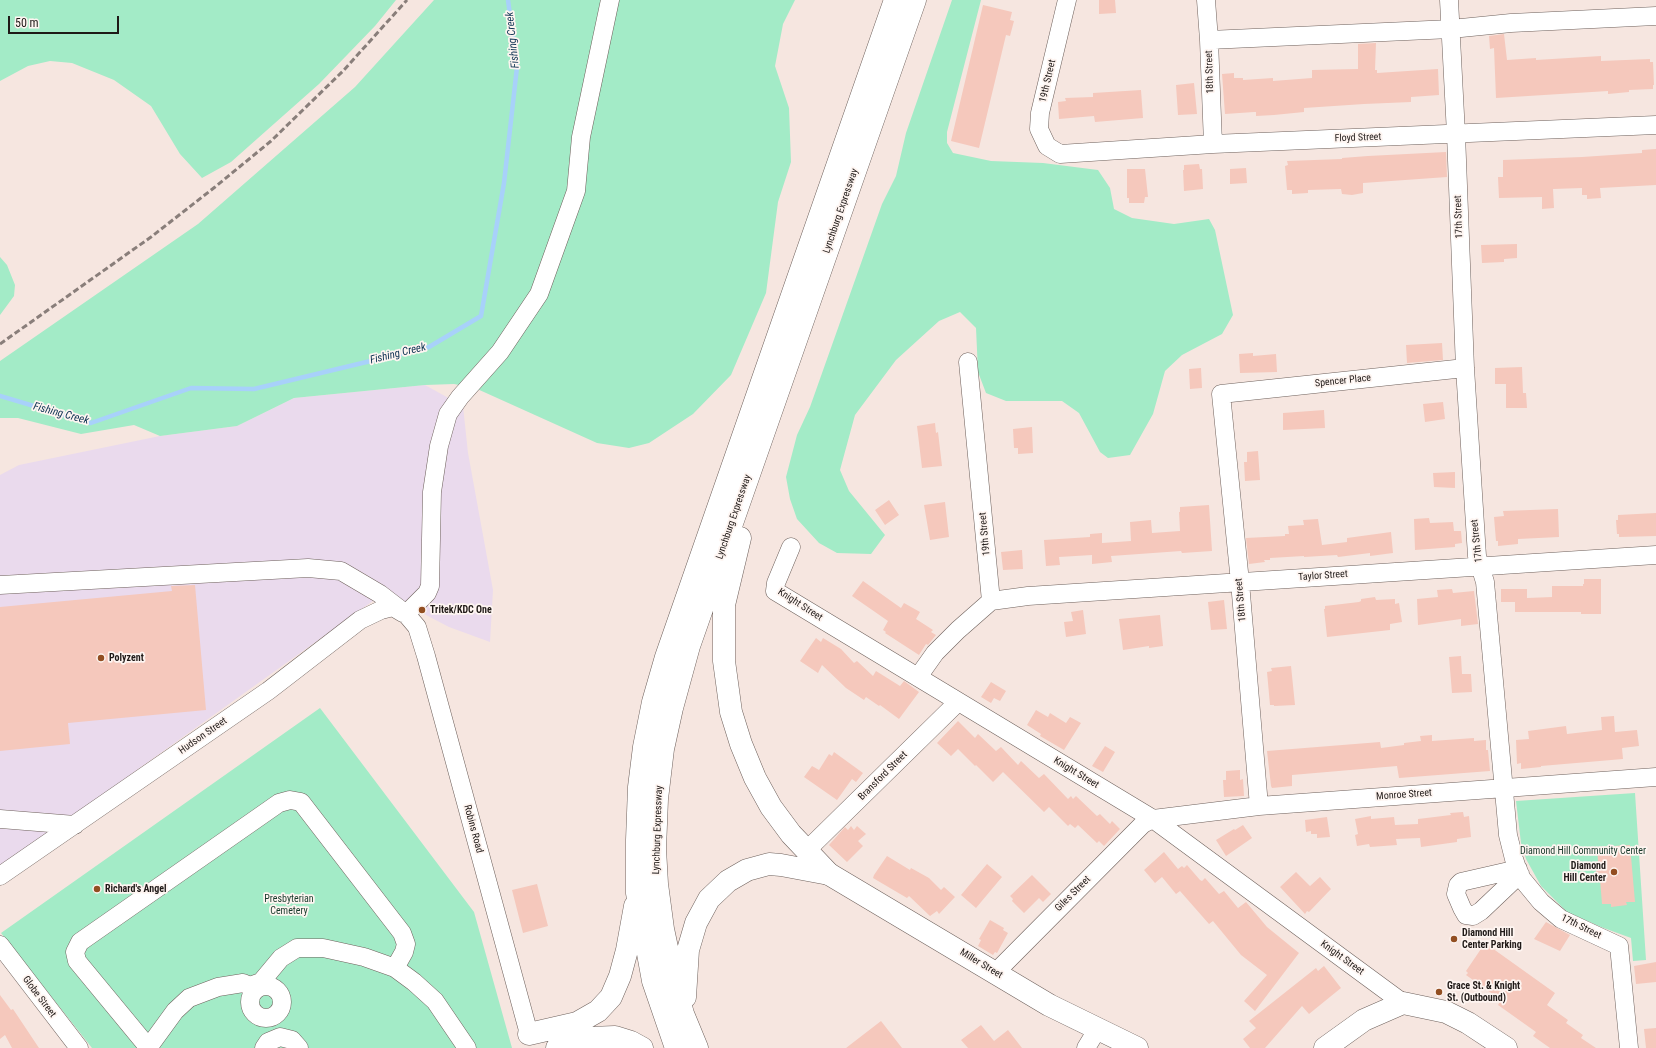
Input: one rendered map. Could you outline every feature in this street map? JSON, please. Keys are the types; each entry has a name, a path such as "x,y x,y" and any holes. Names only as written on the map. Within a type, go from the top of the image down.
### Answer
{"main road":[{"name":"Lynchburg Expressway","path":"676,1048 653,980 637,893 636,840 640,787 644,747 653,702 666,657 895,0"},
{"name":"Lynchburg Expressway","path":"697,1048 684,1014 662,929 655,849 657,799 663,749 672,708 689,646 915,0"},
{"path":"766,425 724,605 724,661 731,712 740,744 755,778 771,807 791,834 830,874"},
{"path":"684,1014 688,950 696,923 709,899 728,881 746,870 769,864 830,874"},
{"name":"Miller Street","path":"830,874 1049,1006 1092,1039 1137,1048"},
{"path":"531,1041 577,1023 598,1011 611,997 622,970 637,893"},
{"path":"1325,1048 1364,1020 1402,1003 1446,1012 1468,1023 1506,1048"},
{"path":"557,1048 590,1038 615,1037 631,1042 642,1048"}],"street":[{"path":"406,614 427,593 430,586 432,492 439,446 448,414 460,397 500,352 539,294 576,191 581,137 610,0"},
{"name":"19th Street","path":"1060,154 1047,146 1039,130 1040,113 1067,0"},
{"name":"18th Street","path":"1206,0 1213,144"},
{"name":"17th Street","path":"1449,0 1465,368 1477,556 1485,582 1508,835 1514,859 1519,871 1541,902 1561,919 1619,946 1629,1048"},
{"path":"1209,40 1451,29 1511,23 1656,16"},
{"name":"Floyd Street","path":"1060,154 1213,144 1656,125"},
{"name":"19th Street","path":"968,362 991,601"},
{"name":"Spencer Place","path":"1221,394 1465,368"},
{"name":"18th Street","path":"1221,394 1240,582 1259,806"},
{"name":"Knight Street","path":"791,547 776,582 775,591 1153,818 1402,1003"},
{"name":"Taylor Street","path":"991,601 1028,596 1656,554"},
{"name":"Robins Road","path":"0,586 308,568 341,571 380,594 406,614 417,627 426,656 531,1041"},
{"path":"918,677 935,653 958,630 991,601"},
{"name":"Hudson Street","path":"0,876 268,691 360,620 381,610 393,607 406,614"},
{"name":"Bransford Street","path":"807,850 958,702"},
{"name":"Monroe Street","path":"1153,818 1259,806 1656,777"},
{"path":"278,1041 282,999 279,993 274,988 230,984 189,998 175,1011 148,1048 77,961 75,952 80,942 279,803 290,800 301,802 402,934 406,944 404,952 395,968"},
{"name":"Giles Street","path":"995,973 1143,824 1153,818"},
{"path":"0,819 75,825"},
{"name":"Globe Street","path":"0,945 79,1048"},
{"path":"278,1041 251,1007 250,1000 281,958 297,948 323,948 364,957 395,968 414,982 435,1001 467,1048"},
{"path":"257,1015 264,1018 270,1018 276,1015 281,1009"}],"shaded area":[{"path":"425,385 463,406 468,453 493,590 490,642 449,627 384,593 81,810 0,865 0,475 19,465 160,436 237,426 294,398"}],"green space":[{"path":"0,0 396,0 375,26 319,84 231,162 202,178 180,154 151,106 114,80 72,63 50,61 28,66 0,81"},
{"path":"434,0 795,0 783,24 775,66 789,108 791,162 778,202 766,293 731,375 693,414 649,443 629,448 597,443 475,388 454,384 425,385 294,398 237,426 160,436 134,425 81,434 18,418 0,418 0,361 198,224 355,87"},
{"path":"952,0 981,0 947,132 947,143 953,153 991,161 1043,163 1098,170 1110,188 1114,209 1132,218 1174,224 1209,219 1215,230 1233,315 1222,334 1182,355 1165,371 1153,414 1130,455 1108,458 1100,452 1079,413 1062,401 1006,401 986,393 978,372 976,328 960,312 939,321 896,360 855,415 840,470 849,491 885,535 871,554 837,553 819,543 797,519 790,499 786,477 797,435 810,407 882,204 896,176 906,133"},
{"path":"0,257 7,265 15,285 14,296 0,315"},
{"name":"Presbyterian Cemetery","path":"320,708 474,912 512,1048 92,1048 1,933"},
{"name":"Diamond Hill Community Center","path":"1635,793 1646,960 1633,961 1631,938 1567,912 1541,886 1526,859 1521,843 1516,801"}],"building":[{"path":"1099,0 1115,0 1116,13 1099,14"},
{"path":"983,5 1012,12 1010,20 1014,21 1010,36 1006,35 979,148 951,141"},
{"path":"1504,34 1507,60 1536,58 1536,60 1601,56 1601,61 1650,59 1650,62 1653,62 1653,89 1629,90 1629,92 1608,94 1608,91 1496,98 1494,48 1490,49 1489,36"},
{"path":"1376,43 1375,70 1377,70 1377,73 1438,69 1439,95 1411,97 1411,102 1304,108 1304,112 1274,115 1256,116 1256,112 1225,114 1222,74 1234,73 1234,78 1243,78 1243,80 1273,78 1273,81 1312,78 1312,70 1358,69 1358,44"},
{"path":"1194,83 1197,114 1178,115 1176,85"},
{"path":"1141,90 1143,118 1095,122 1094,116 1059,119 1058,102 1066,101 1065,98 1093,97 1093,93"},
{"path":"1656,149 1656,185 1600,188 1601,198 1587,199 1587,195 1582,195 1582,188 1553,189 1554,208 1542,209 1542,197 1499,198 1498,177 1503,177 1503,160 1642,153 1642,150"},
{"path":"1446,152 1447,177 1363,183 1363,193 1352,195 1342,194 1341,189 1308,190 1308,193 1292,194 1292,190 1287,190 1285,166 1288,165 1287,161"},
{"path":"1199,164 1200,169 1202,169 1203,189 1184,191 1184,165"},
{"path":"1246,168 1247,183 1230,184 1230,169"},
{"path":"1127,169 1145,169 1148,197 1145,197 1144,203 1129,203 1129,198 1127,198"},
{"path":"1517,244 1517,258 1504,259 1504,262 1482,263 1481,245"},
{"path":"1442,343 1443,360 1407,363 1406,345"},
{"path":"1253,353 1253,356 1276,354 1277,372 1240,373 1239,354"},
{"path":"1522,367 1523,393 1526,393 1527,408 1506,408 1506,384 1495,384 1495,368"},
{"path":"1201,368 1202,388 1190,389 1189,369"},
{"path":"1443,402 1445,419 1425,422 1423,404"},
{"path":"1324,410 1325,428 1283,430 1283,413"},
{"path":"935,423 936,433 938,432 942,466 922,468 917,426"},
{"path":"1032,427 1033,453 1018,454 1018,448 1014,448 1013,429"},
{"path":"1258,451 1260,480 1245,481 1244,462 1247,462 1247,452"},
{"path":"1455,472 1455,488 1434,487 1433,473"},
{"path":"889,500 899,515 885,525 875,510"},
{"path":"945,502 949,537 930,540 924,505"},
{"path":"1209,505 1212,551 1182,553 1181,551 1111,556 1112,562 1092,564 1092,555 1059,557 1060,565 1046,566 1044,540 1090,537 1090,534 1102,533 1102,543 1131,541 1130,522 1151,520 1152,533 1180,531 1180,507"},
{"path":"1558,509 1559,537 1518,539 1518,544 1498,546 1498,541 1496,541 1494,517 1504,516 1503,511"},
{"path":"1656,513 1656,536 1619,537 1619,534 1617,534 1616,520 1618,520 1618,515"},
{"path":"1429,518 1430,523 1453,522 1454,531 1461,531 1462,543 1455,544 1455,547 1415,550 1414,519"},
{"path":"1318,519 1322,545 1347,542 1347,538 1391,532 1393,553 1370,556 1370,553 1338,557 1337,555 1270,558 1270,560 1264,560 1265,562 1249,564 1246,538 1285,536 1285,534 1289,534 1288,526 1304,525 1303,520"},
{"path":"1022,550 1023,569 1003,570 1001,552"},
{"path":"1584,579 1601,579 1601,614 1581,614 1581,612 1515,612 1515,602 1501,602 1501,589 1527,589 1527,598 1552,597 1552,586 1583,586"},
{"path":"863,581 901,608 904,603 920,612 916,619 933,630 931,632 936,635 928,645 926,644 919,655 885,633 886,632 883,630 888,621 852,596"},
{"name":"Polyzent","path":"195,585 206,710 68,723 70,744 0,751 0,607 172,591 171,586"},
{"path":"1452,589 1453,593 1474,591 1478,624 1461,626 1461,619 1418,625 1417,599 1438,597 1437,590"},
{"path":"1375,597 1376,600 1395,599 1395,604 1399,603 1402,622 1390,624 1390,630 1327,637 1325,606 1359,602 1361,599"},
{"path":"1224,600 1227,629 1211,630 1208,602"},
{"path":"1083,610 1086,634 1066,637 1064,622 1073,621 1071,612"},
{"path":"1160,615 1163,646 1149,648 1149,646 1123,650 1119,619"},
{"path":"816,638 821,642 823,638 841,649 854,663 857,661 873,676 876,671 900,686 904,681 919,692 899,719 880,705 879,706 866,697 864,700 846,688 822,665 818,673 800,661"},
{"path":"1461,656 1462,674 1471,674 1472,692 1452,693 1449,657"},
{"path":"1291,666 1295,705 1270,705 1267,672 1272,671 1271,668"},
{"path":"991,682 1006,691 1000,701 994,698 991,703 981,697"},
{"path":"1036,710 1048,717 1050,713 1066,723 1070,717 1081,723 1064,750 1040,736 1041,734 1027,725"},
{"path":"1614,716 1615,732 1637,730 1639,746 1622,748 1623,759 1521,769 1521,763 1517,764 1516,740 1529,739 1528,731 1566,726 1567,734 1602,730 1601,717"},
{"path":"958,721 975,738 978,734 996,751 1001,747 1018,765 1021,761 1039,778 1044,774 1068,799 1071,796 1073,799 1076,796 1097,816 1100,814 1110,824 1112,821 1120,829 1104,846 1099,841 1097,843 1078,825 1075,828 1070,824 1068,826 1049,807 1044,812 1003,772 993,782 958,749 951,756 937,743"},
{"path":"1432,735 1432,741 1474,738 1474,741 1486,740 1486,750 1488,750 1490,771 1399,778 1397,766 1292,775 1292,786 1272,788 1271,786 1267,751 1380,742 1381,748 1421,741 1420,736"},
{"path":"1105,746 1115,752 1103,772 1092,766"},
{"path":"834,752 863,773 856,782 852,779 837,800 804,777 812,766 819,770 829,754 832,756"},
{"path":"1240,770 1240,780 1243,779 1244,796 1224,797 1223,780 1226,780 1226,771"},
{"path":"1463,812 1464,817 1469,816 1471,837 1457,839 1457,842 1421,847 1420,838 1396,839 1397,845 1370,847 1369,844 1357,846 1355,835 1358,834 1355,819 1371,816 1371,819 1394,817 1395,825 1418,824 1418,819"},
{"path":"1327,817 1330,837 1317,838 1317,834 1311,834 1311,831 1306,832 1305,820"},
{"path":"1243,825 1252,838 1226,856 1216,840"},
{"path":"851,826 854,830 857,826 866,834 858,841 863,846 847,862 829,845 845,827 848,830"},
{"name":"Diamond Hill Center","path":"1630,845 1635,902 1626,902 1627,905 1611,907 1611,904 1602,904 1600,879 1597,880 1595,862 1598,862 1597,847"},
{"path":"1164,852 1178,869 1182,866 1184,868 1187,865 1200,880 1202,881 1205,878 1219,894 1224,891 1238,908 1246,902 1267,927 1299,953 1255,1011 1244,1001 1267,975 1241,955 1213,921 1209,924 1180,891 1176,894 1162,877 1155,883 1144,870"},
{"path":"887,856 910,870 911,868 929,878 941,890 944,887 955,897 939,914 937,911 930,916 909,896 907,898 873,878"},
{"path":"987,864 1002,877 976,908 961,895"},
{"path":"1296,872 1310,886 1320,877 1331,889 1309,912 1307,911 1305,914 1280,887"},
{"path":"1032,875 1051,894 1043,902 1039,898 1024,913 1012,901 1013,899 1010,896"},
{"path":"537,884 548,926 523,933 512,890"},
{"path":"990,920 1004,928 1003,930 1008,933 997,953 995,952 993,955 978,946 981,940 979,939"},
{"path":"1546,922 1570,935 1560,951 1534,939"},
{"path":"1485,943 1555,993 1547,1005 1568,1020 1566,1023 1583,1035 1581,1038 1596,1048 1550,1048 1533,1036 1536,1032 1498,1005 1501,1000 1466,975 1468,973 1466,971"},
{"path":"1656,962 1656,982 1636,984 1634,966"},
{"path":"1324,966 1341,988 1309,1014 1302,1006 1265,1048 1250,1048 1243,1039 1256,1028 1249,1021 1316,968 1318,971"},
{"path":"0,995 11,1010 13,1009 39,1048 12,1048 5,1035 0,1039"},
{"path":"881,1021 902,1048 846,1048"},
{"path":"981,1025 994,1041 1008,1030 1022,1048 968,1048 961,1040"},
{"path":"1656,1028 1656,1048 1646,1048 1644,1029"}],"waterway":[{"name":"Fishing Creek","path":"0,396 91,423 191,388 254,389 429,347 481,316 504,183 517,67 508,0"}],"railway":[{"path":"0,344 151,237 271,141 343,71 407,0"}],"place":[{"name":"Tritek/KDC One","path":"422,610"},
{"name":"Polyzent","path":"101,658"},
{"name":"Diamond Hill Center","path":"1614,872"},
{"name":"Richard's Angel","path":"97,889"},
{"name":"Diamond Hill Center Parking","path":"1454,939"},
{"name":"Grace St. & Knight St. (Outbound)","path":"1439,992"}]}
